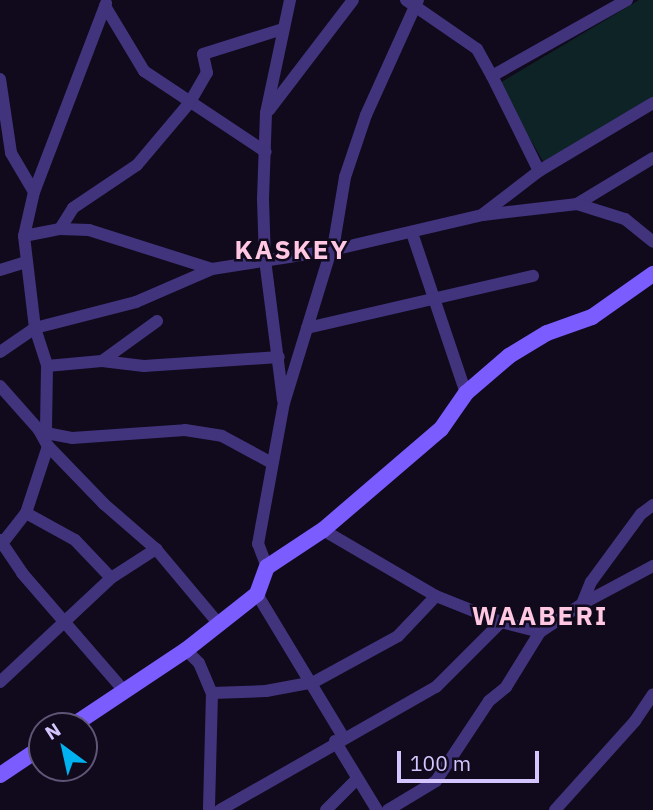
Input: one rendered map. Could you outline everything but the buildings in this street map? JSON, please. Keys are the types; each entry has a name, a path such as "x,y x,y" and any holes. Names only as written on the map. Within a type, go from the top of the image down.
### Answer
{"main road":[{"path":"94,712 186,649 257,594 267,567 323,530 441,429 466,393 509,356 547,333 592,317 653,274"},
{"path":"0,775 28,756"}],"street":[{"path":"284,403 265,260 266,113 290,0"},
{"path":"266,113 352,0"},
{"path":"492,76 627,0"},
{"path":"267,567 258,544 270,462 284,403 366,115 413,2 477,49 539,171"},
{"path":"107,3 144,71 266,152"},
{"path":"107,3 34,192 24,236 35,328 47,366 44,436 26,513 2,541 22,573 125,692"},
{"path":"60,229 73,208 137,165 190,102 207,73 200,59 203,54 282,29"},
{"path":"0,79 11,153 34,192"},
{"path":"483,215 539,171 653,103"},
{"path":"577,204 653,158"},
{"path":"0,352 35,328 136,302 212,269 328,251 483,215 577,204 625,219 653,242"},
{"path":"24,236 60,229 89,230 212,269"},
{"path":"412,233 466,393"},
{"path":"0,270 27,262"},
{"path":"307,328 533,276"},
{"path":"102,360 157,321"},
{"path":"47,366 102,360 144,366 279,357"},
{"path":"0,386 44,436 156,549 218,623"},
{"path":"44,436 72,438 185,430 222,436 270,462"},
{"path":"582,604 591,582 641,514 653,505"},
{"path":"26,513 75,540 111,578"},
{"path":"323,530 436,596 500,622 540,632"},
{"path":"0,682 111,578 156,549"},
{"path":"388,810 436,781 489,701 506,687 540,632 582,604 653,566"},
{"path":"257,594 314,682 356,780 377,810"},
{"path":"212,693 266,691 314,682 398,636 436,596"},
{"path":"220,810 436,687 500,622"},
{"path":"186,649 200,663 212,693 209,810"},
{"path":"555,810 635,721 653,694"},
{"path":"326,810 356,780"}],"green space":[{"path":"639,0 653,0 653,98 544,163 498,84"}],"district":[{"name":"KASKEY","path":"292,250"},
{"name":"WAABERI","path":"540,616"}]}
